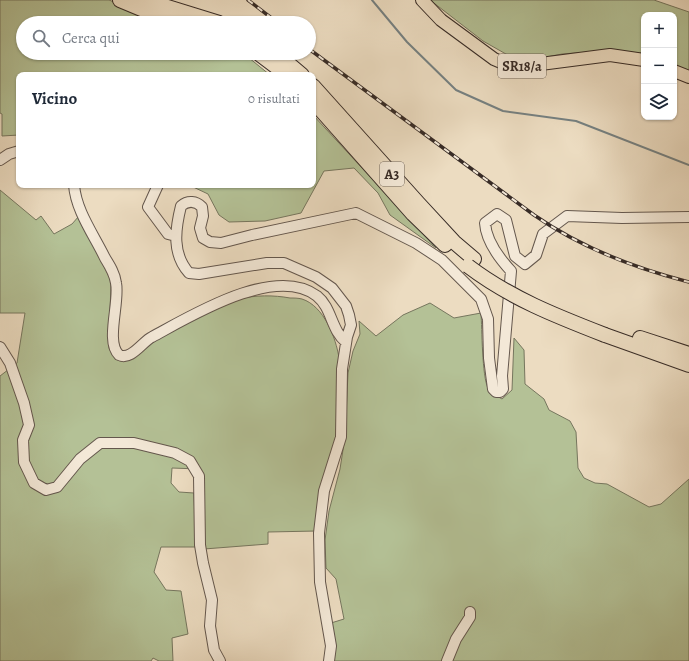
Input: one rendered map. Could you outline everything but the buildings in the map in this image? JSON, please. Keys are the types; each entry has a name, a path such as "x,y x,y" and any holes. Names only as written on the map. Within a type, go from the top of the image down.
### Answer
{"highway":[{"path":"120,0 163,16"},
{"path":"145,0 196,16"},
{"path":"267,60 283,72"},
{"path":"284,60 298,72"},
{"name":"A3","path":"316,89 471,262"},
{"name":"A3","path":"316,104 414,214 471,262 519,290 607,331 689,365"},
{"name":"A3","path":"607,331 689,354"}],"main road":[{"name":"SR18/a","path":"422,0 428,9 441,20 494,60 508,65 525,66 610,55 641,60"},
{"path":"677,72 689,77"}],"street":[{"path":"0,160 9,154 16,152"},
{"path":"74,188 76,198 81,210 116,282 117,295 113,338 114,348 119,356 128,355 150,337 240,293 275,286 298,288 316,296 327,309 336,332 346,342"},
{"path":"157,188 148,207 168,234 176,236"},
{"path":"329,661 331,646 320,582 319,533 324,491 341,437 342,368 346,342 351,325 349,315 339,297 324,282 302,270 278,262 193,275 185,269 179,258 176,236 181,206 191,202 197,203 203,209 200,228 203,238 210,242 221,244 252,235 356,213 416,243 442,260 481,299 488,319 489,358 493,389 496,392 500,392 503,388 502,376 511,271 500,259 486,232 486,222 497,214 506,220 515,256 525,264 536,255 543,234 567,216 689,218"},
{"path":"0,347 10,363 24,403 29,425 23,440 24,462 34,483 46,490 57,487 80,459 100,443 134,444 175,453 190,461 199,476 200,545 212,600 210,626 214,650 220,661"},
{"path":"447,661 456,639 470,617 470,612"}],"green space":[{"path":"0,0 109,0 149,16 16,16 16,60 252,60 266,72 16,72 16,135 2,136 2,114 0,113"},
{"path":"430,0 654,0 689,12 689,71 677,66 677,12 641,12 641,54 614,50 562,54 520,62 483,41"},
{"path":"316,118 436,248 390,215 378,193 354,168 324,171 316,186"},
{"path":"195,188 315,188 301,213 265,221 229,222 219,215 208,194"},
{"path":"0,190 36,220 41,216 54,234 72,224 79,216 111,280 109,348 114,356 121,361 132,358 158,339 205,313 239,299 258,296 278,296 302,299 317,308 323,315 332,332 339,358 336,444 317,531 268,532 268,544 204,549 199,469 172,468 171,483 179,492 194,493 196,547 161,547 154,572 166,590 181,591 188,634 172,638 173,661 159,661 153,658 151,661 0,661 0,376 17,363 25,313 0,313"},
{"path":"430,303 454,318 481,313 483,363 486,382 490,391 502,399 512,390 514,338 524,350 525,384 544,399 549,410 570,421 576,432 578,468 584,478 595,483 607,484 649,507 661,504 689,479 689,661 332,661 331,623 344,619 336,579 326,568 325,540 329,511 340,469 345,437 348,373 353,351 360,334 359,321 376,336 403,315"}],"waterway":[{"path":"372,0 407,42 456,90 503,111 576,121 689,165"}],"railway":[{"path":"248,0 269,16"},
{"path":"316,54 534,215 570,237 589,247 628,263 689,282"}]}
